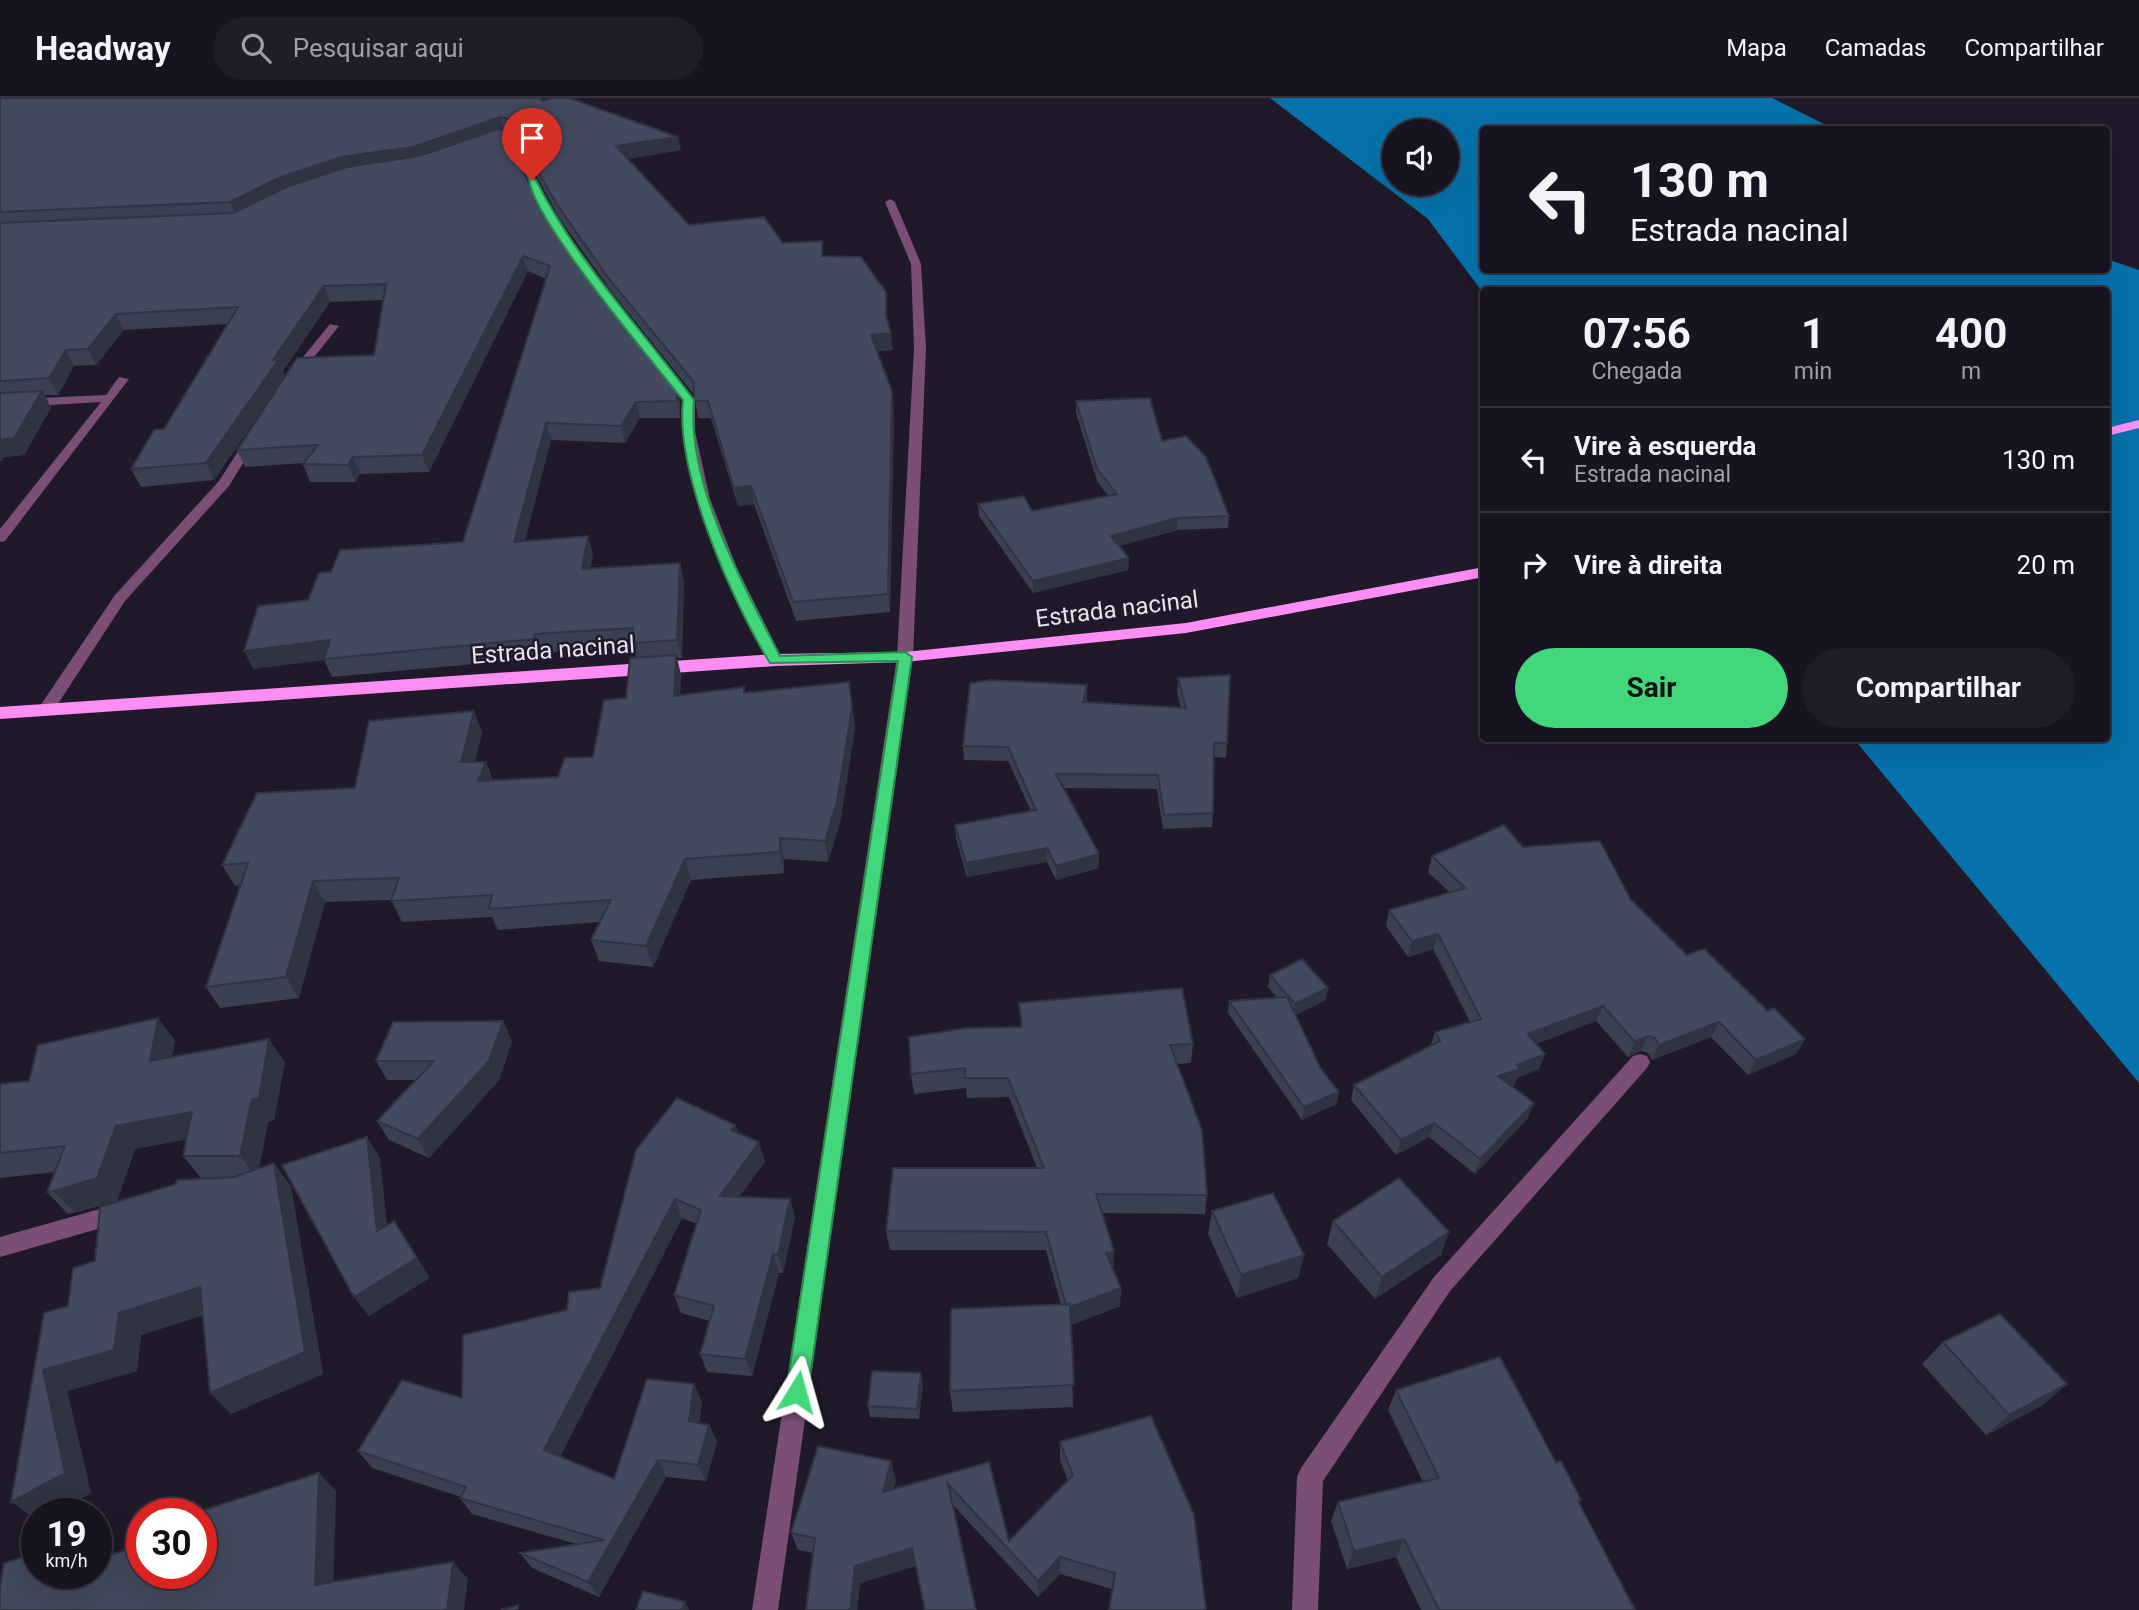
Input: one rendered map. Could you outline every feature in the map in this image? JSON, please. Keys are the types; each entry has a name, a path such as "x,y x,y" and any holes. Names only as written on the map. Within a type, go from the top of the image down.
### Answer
{"highway":[{"path":"2110,431 2139,425"},
{"name":"Estrada nacinal","path":"0,713 775,660 905,657 1186,628 1480,573"}],"street":[{"path":"472,148 508,135 552,219 631,328"},
{"path":"765,1610 905,657 920,349 916,264 890,202"},
{"path":"282,393 334,326"},
{"path":"655,359 689,400 687,415 695,468 710,518 740,590 775,660"},
{"path":"0,538 122,379"},
{"path":"0,404 110,398"},
{"path":"46,709 120,598 224,483 260,427"},
{"path":"1305,1610 1310,1477 1443,1284 1640,1062"},
{"path":"0,1247 144,1206"}],"water":[{"path":"1270,98 1772,98 1828,126 1480,126 1480,273 2110,273 2110,260 2139,270 2139,1083 1856,742 2110,742 2110,287 1480,287 1428,219 1398,196 1459,196 1459,119 1382,119 1382,184"}],"building":[{"path":"0,98 539,98 543,101 569,98 678,137 616,146 689,225 764,217 783,243 822,241 822,256 861,257 886,292 886,315 891,333 871,335 892,391 888,594 793,602 751,486 734,488 708,401 694,401 694,382 609,279 556,203 509,119 500,117 413,147 341,157 281,177 230,202 0,212"},
{"path":"501,128 541,206 597,286 677,384 677,401 636,402 621,426 546,423 514,542 588,536 582,569 680,563 677,640 632,643 633,628 535,634 534,639 324,659 330,640 244,651 258,606 308,600 319,573 331,572 340,550 463,542 550,266 523,256 422,455 353,457 348,465 303,464 318,445 237,450 297,358 374,355 386,284 324,286 273,360 279,359 206,463 131,469 154,430 164,429 238,307 116,314 88,349 66,350 49,378 0,381 0,223 233,213 289,186 347,167 419,156"},
{"path":"42,391 14,438 0,440 0,393"},
{"path":"1150,398 1162,441 1186,436 1206,457 1229,516 1178,518 1111,536 1129,558 1033,581 978,504 1024,496 1032,511 1117,494 1097,469 1076,401"},
{"path":"676,655 674,696 744,687 744,693 849,682 852,707 837,802 825,841 780,838 780,852 685,859 646,946 591,940 611,900 489,909 492,895 391,901 399,878 313,881 286,977 206,987 248,863 222,865 257,793 355,788 369,721 474,711 461,762 486,762 478,781 558,777 565,758 593,757 604,700 626,698 630,658"},
{"path":"1230,675 1227,743 1214,743 1213,813 1164,815 1158,775 1056,774 1099,854 1056,866 1047,848 966,863 955,825 1036,810 1008,747 963,746 970,683 990,680 1087,685 1083,702 1186,708 1178,678"},
{"path":"1504,825 1523,847 1600,841 1631,900 1687,955 1704,949 1768,1011 1774,1008 1805,1039 1756,1060 1719,1022 1659,1045 1655,1038 1648,1036 1635,1042 1603,1006 1528,1034 1545,1054 1517,1065 1520,1069 1498,1076 1534,1103 1480,1159 1434,1123 1401,1140 1354,1085 1440,1041 1435,1032 1481,1019 1438,934 1412,941 1389,910 1465,888 1432,856"},
{"path":"1302,959 1328,988 1295,1004 1270,975"},
{"path":"1182,988 1193,1044 1170,1045 1202,1130 1207,1195 1096,1194 1114,1251 1106,1253 1121,1288 1070,1307 1070,1304 1066,1305 1046,1232 886,1231 893,1168 1044,1168 1008,1078 965,1078 965,1068 911,1074 909,1037 967,1028 1022,1027 1019,1003"},
{"path":"1287,997 1321,1069 1339,1092 1304,1107 1229,1001"},
{"path":"158,1018 150,1061 269,1039 259,1098 252,1099 240,1156 183,1156 192,1112 116,1126 97,1178 54,1191 47,1192 65,1146 0,1153 0,1084 29,1081 38,1045"},
{"path":"503,1021 489,1061 418,1139 377,1121 434,1061 376,1061 393,1022"},
{"path":"677,1098 735,1125 731,1130 759,1142 720,1196 790,1199 778,1255 773,1254 745,1359 700,1354 714,1306 674,1295 701,1210 675,1199 544,1450 614,1479 647,1379 694,1384 689,1421 709,1425 698,1465 658,1460 588,1582 520,1553 604,1540 460,1498 466,1487 358,1451 402,1380 462,1398 463,1335 567,1310 569,1292 600,1288 636,1150"},
{"path":"367,1137 377,1231 394,1221 417,1258 354,1297 282,1165"},
{"path":"274,1163 305,1352 210,1393 200,1287 119,1313 114,1350 43,1370 65,1473 11,1502 44,1313 68,1306 73,1268 95,1261 100,1207 176,1184 177,1180 234,1177"},
{"path":"1399,1178 1449,1232 1382,1277 1333,1221"},
{"path":"1273,1193 1304,1255 1241,1275 1212,1211"},
{"path":"1070,1304 1074,1385 950,1391 951,1309"},
{"path":"2000,1314 2067,1384 2009,1415 1943,1342"},
{"path":"1500,1357 1556,1463 1561,1461 1581,1500 1578,1501 1635,1610 1439,1610 1404,1539 1354,1551 1338,1502 1439,1478 1396,1390"},
{"path":"872,1371 921,1373 917,1409 868,1406"},
{"path":"1151,1416 1194,1515 1206,1610 1109,1610 1115,1573 1060,1557 1038,1581 948,1484 976,1610 925,1610 912,1548 855,1566 850,1610 806,1610 815,1538 791,1533 818,1446 891,1461 883,1492 989,1462 1009,1541 1073,1475 1060,1442"},
{"path":"319,1473 315,1585 453,1562 447,1610 0,1610 4,1563 21,1558 21,1589 112,1589 112,1554 126,1550 126,1589 217,1589 217,1506"},
{"path":"643,1591 685,1602 682,1610 636,1610"},
{"path":"518,1605 518,1610 501,1610"}],"route":[{"path":"532,180 552,219 607,298 689,400 687,415 695,468 710,518 740,590 775,660 905,657 797,1392"}]}
